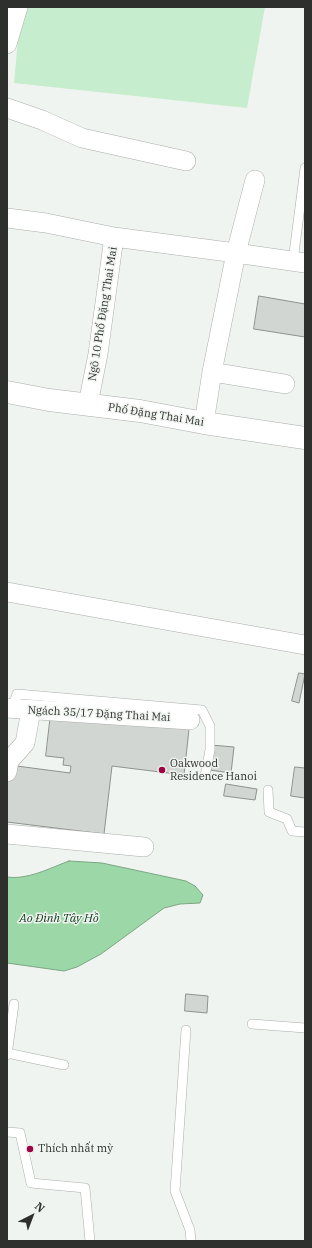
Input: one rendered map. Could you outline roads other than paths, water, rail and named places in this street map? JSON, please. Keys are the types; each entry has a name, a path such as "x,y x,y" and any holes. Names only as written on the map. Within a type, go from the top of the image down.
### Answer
{"street":[{"path":"7,44 18,7"},
{"path":"7,108 42,120 82,138 186,161"},
{"path":"204,423 212,372 236,253 255,180"},
{"name":"Ngõ 10 Phố Đặng Thai Mai","path":"7,218 46,223 114,237 98,354 88,404"},
{"path":"114,237 299,262"},
{"path":"212,372 285,384"},
{"name":"Phố Đặng Thai Mai","path":"7,392 49,400 140,411 204,423 305,438"},
{"path":"7,592 305,645"},
{"name":"Ngách 35/17 Đặng Thai Mai","path":"9,709 190,720"},
{"path":"7,772 9,761 25,743 31,710"},
{"path":"7,834 144,847"}],"lane":[{"path":"299,262 305,168"},
{"path":"9,709 17,694 202,710 210,726 210,750 205,776"},
{"path":"268,790 269,812 287,819 292,830 305,832"},
{"path":"14,1004 7,1054 64,1066"},
{"path":"252,1024 305,1028"},
{"path":"186,1030 174,1191 190,1230 191,1241"},
{"path":"7,1132 20,1133 31,1183 85,1188 90,1241"}],"water":[{"name":"Ao Đình Tây Hồ","path":"69,861 102,863 186,881 195,886 203,895 200,903 180,904 164,908 101,954 77,967 64,971 7,963 7,877 23,877 31,875"}],"place":[{"name":"Oakwood Residence Hanoi","path":"162,770"},
{"name":"Thích nhất mỳ","path":"30,1149"}]}
